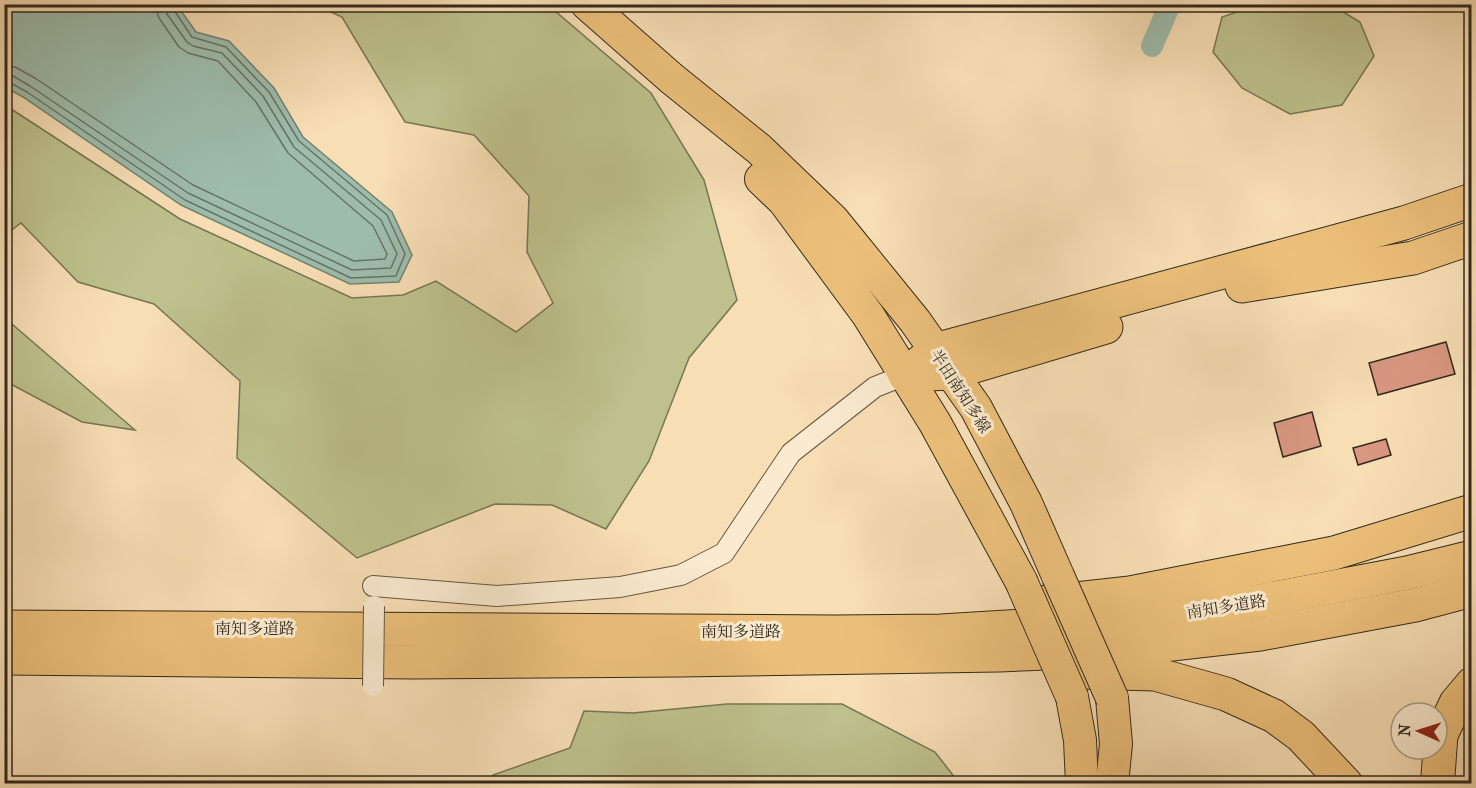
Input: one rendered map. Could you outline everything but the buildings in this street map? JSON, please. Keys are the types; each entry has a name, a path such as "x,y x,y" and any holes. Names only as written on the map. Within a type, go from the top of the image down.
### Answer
{"highway":[{"path":"905,375 1404,224 1472,200"},
{"path":"943,362 1240,287 1413,258 1472,238"},
{"path":"941,631 966,611 1130,593 1334,553 1472,511"},
{"name":"南知多道路","path":"4,627 941,631 1142,618 1265,600 1407,573 1472,557"},
{"name":"南知多道路","path":"4,658 413,662 999,655 1119,650 1260,634 1415,605 1472,590"},
{"path":"680,660 707,678 1035,671 1155,674 1226,694 1274,716 1300,736 1346,783"},
{"path":"1439,783 1442,735 1456,703 1472,684"}],"main road":[{"name":"半田南知多線","path":"587,4 759,149 832,220 915,321 976,408 1026,503 1112,698 1116,744 1112,783"},
{"name":"半田南知多線","path":"672,78 703,124 784,201 868,315 936,423 1021,581 1072,698 1080,740 1082,783"}],"street":[{"path":"373,586 497,596 620,587 681,574 724,553 791,453 875,387 905,375"},
{"path":"373,686 374,606"}],"green space":[{"path":"316,5 548,5 651,93 704,180 737,300 689,358 649,461 606,529 552,505 495,504 357,558 237,458 240,381 154,304 78,282 21,223 5,235 5,105 180,219 352,298 403,295 436,281 516,332 553,303 527,252 529,196 474,135 405,122 342,17"},
{"path":"1257,5 1332,5 1360,22 1374,56 1342,105 1290,114 1242,88 1213,52 1222,17"},
{"path":"5,318 135,430 82,422 5,381"},
{"path":"727,704 842,704 935,752 959,783 491,783 493,775 570,748 584,711 633,713"}],"water":[{"path":"5,4 177,5 196,32 229,41 274,88 303,137 392,212 412,255 399,282 350,284 181,205 5,87"}],"waterway":[{"path":"1152,46 1170,4"}]}
